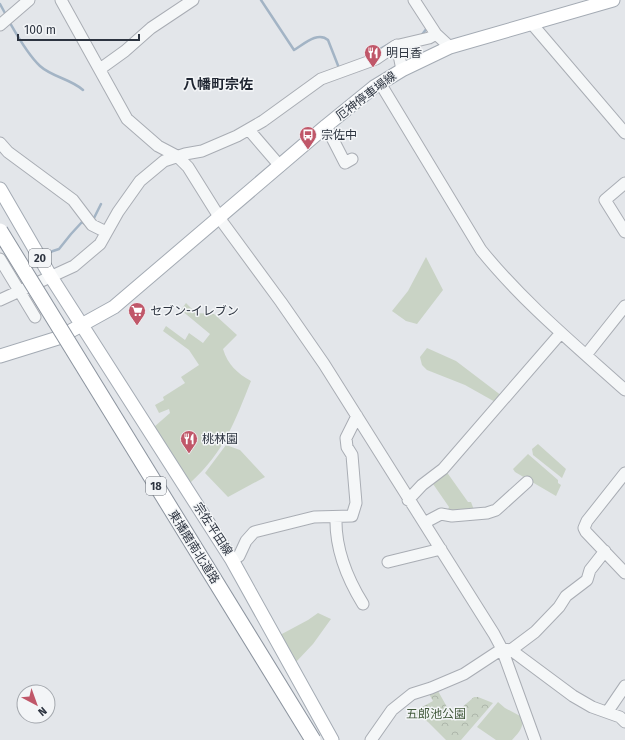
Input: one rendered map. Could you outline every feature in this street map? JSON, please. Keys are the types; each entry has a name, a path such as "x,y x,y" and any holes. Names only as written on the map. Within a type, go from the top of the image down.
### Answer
{"highway":[{"name":"東播磨南北道路","path":"0,231 313,740"},
{"name":"東播磨南北道路","path":"0,244 306,740"}],"main road":[{"name":"厄神停車場線","path":"0,356 58,338 83,325 123,300 326,126 380,83 402,70 450,47 532,24 594,3 613,0"},
{"name":"20","path":"0,190 51,277 83,325"},
{"name":"宗佐平田線","path":"83,325 232,560 332,740"}],"street":[{"path":"0,26 29,0"},
{"path":"61,0 127,119 158,146 177,156 188,167 220,218 281,302 357,416 408,500 507,649 533,739"},
{"path":"100,69 125,51 151,28 193,0"},
{"path":"414,0 436,34 450,47"},
{"path":"532,24 624,129"},
{"path":"0,300 74,266 100,244 106,232 140,181 164,161 177,156 202,151 248,130 321,79 376,59 397,45 429,38 436,34"},
{"path":"397,45 402,70"},
{"path":"380,83 482,250 499,272 560,334 625,390"},
{"path":"326,126 345,163 352,159"},
{"path":"248,130 280,166"},
{"path":"0,143 8,152 72,200 92,225 106,232"},
{"path":"625,183 605,200 625,232"},
{"path":"0,259 36,317"},
{"path":"586,355 625,306"},
{"path":"408,500 422,485 443,469 560,334"},
{"path":"232,560 239,556 246,541 254,532 314,517 352,516 356,503 352,455 347,447 346,438 357,416"},
{"path":"625,473 585,526 586,532 625,573"},
{"path":"424,523 442,514 452,516 487,513 496,510 527,482"},
{"path":"336,517 342,559 353,587 363,604"},
{"path":"388,562 441,549"},
{"path":"371,740 392,710 412,694 431,688 464,674 535,632 559,607 566,596 587,580 590,570 605,551"},
{"path":"507,649 573,696 592,707 608,711 625,722"},
{"path":"608,711 625,686"}],"green space":[{"path":"426,257 443,290 417,324 406,321 392,311 408,291"},
{"path":"186,303 196,313 214,314 237,335 223,349 230,364 241,375 251,381 227,436 220,448 202,471 190,483 154,427 170,413 169,409 159,413 155,405 164,400 163,397 185,383 181,377 199,365 189,350 163,331 166,326 185,340 189,333 203,343 210,334 181,310"},
{"path":"427,348 456,361 502,396 497,403 465,385 427,370 422,365 420,357"},
{"path":"538,444 566,469 562,478 533,455 532,449"},
{"path":"226,445 240,450 265,477 228,497 205,473"},
{"path":"528,454 558,480 558,483 561,485 556,496 515,472 513,469"},
{"path":"446,471 468,502 471,502 474,510 447,512 449,507 431,481"},
{"path":"318,613 331,619 313,644 296,662 280,635"},
{"name":"五郎池公園","path":"438,691 452,716 474,697 478,697 493,703 461,740 446,740 428,722 413,712 433,701 429,694"},
{"path":"498,702 505,708 522,717 522,727 512,740 496,740 477,727"}],"waterway":[{"path":"261,0 294,50 311,39 320,37 324,38 328,40 339,68 341,67"},
{"path":"0,4 6,15"},
{"path":"10,23 27,51 40,66 50,73 73,83 83,90"},
{"path":"421,36 427,28"},
{"path":"379,53 380,49 396,40"},
{"path":"93,220 101,204"},
{"path":"47,253 59,249 82,222 85,224"}],"place":[{"name":"明日香","path":"373,68"},
{"name":"宗佐中","path":"308,150"},
{"name":"セブン-イレブン","path":"137,326"},
{"name":"桃林園","path":"189,454"}],"district":[{"name":"八幡町宗佐","path":"218,84"}]}
